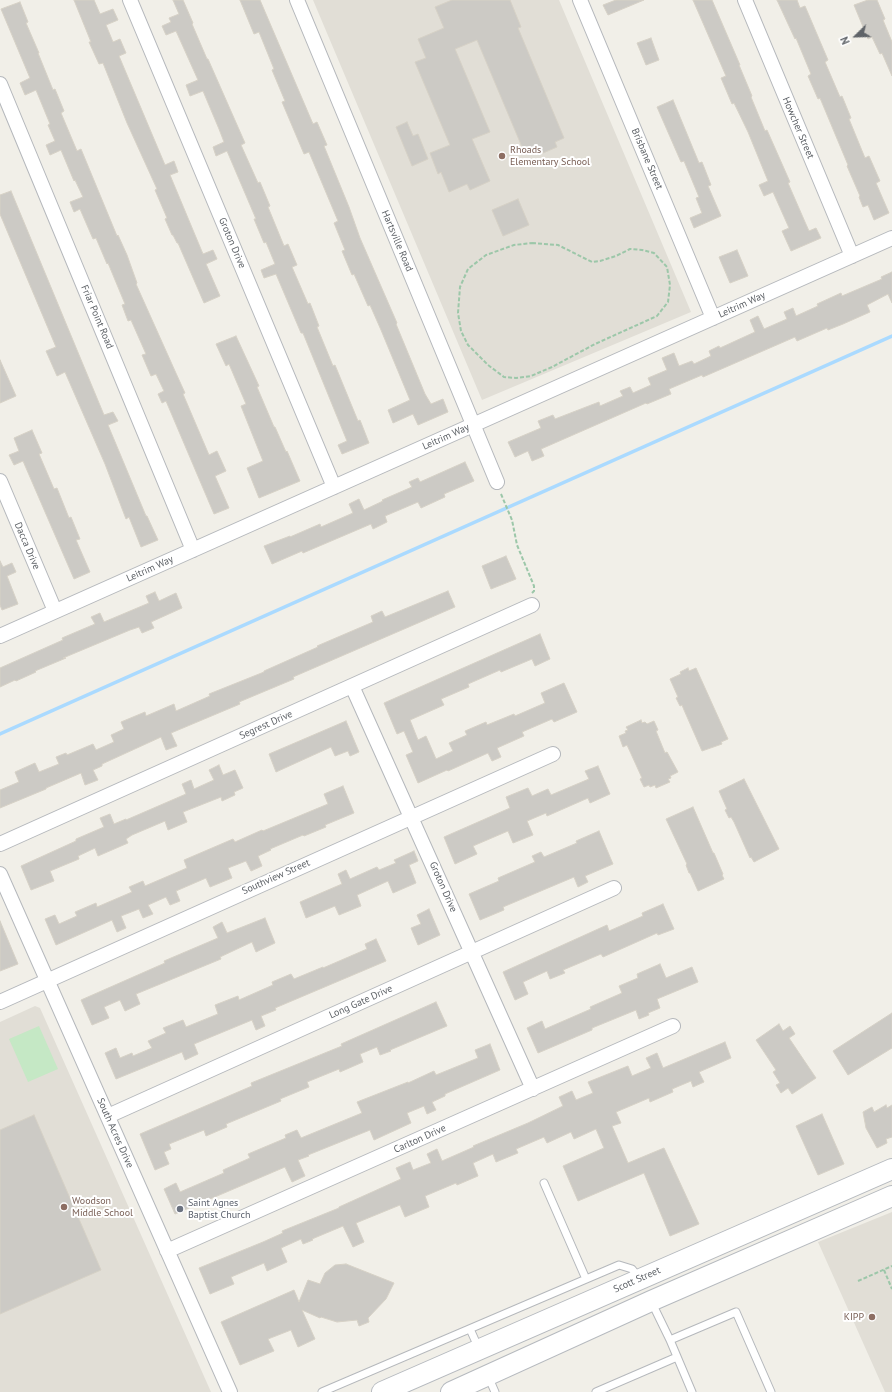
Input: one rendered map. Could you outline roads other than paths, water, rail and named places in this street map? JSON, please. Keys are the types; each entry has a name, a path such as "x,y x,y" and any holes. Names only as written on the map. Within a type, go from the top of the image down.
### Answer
{"main road":[{"name":"Scott Street","path":"382,1392 892,1169"},
{"path":"451,1392 492,1384 651,1301 892,1196"},
{"path":"640,1279 651,1301"}],"street":[{"name":"Groton Drive","path":"130,0 334,487"},
{"name":"Hartsville Road","path":"297,0 497,482"},
{"name":"Brisbane Street","path":"580,0 713,318"},
{"name":"Howcher Street","path":"745,0 852,256"},
{"name":"Friar Point Road","path":"0,84 193,550"},
{"name":"Leitrim Way","path":"0,636 892,238"},
{"name":"Dacca Drive","path":"0,480 55,611"},
{"name":"Segrest Drive","path":"0,844 532,605"},
{"name":"Groton Drive","path":"352,686 533,1089"},
{"name":"Southview Street","path":"0,1002 553,754"},
{"name":"South Acres Drive","path":"0,874 230,1392"},
{"name":"Long Gate Drive","path":"108,1116 614,888"},
{"name":"Carlton Drive","path":"167,1251 673,1026"}],"lane":[{"path":"544,1184 586,1279"},
{"path":"322,1392 619,1265 632,1269 640,1279"},
{"path":"651,1301 670,1340 690,1391"},
{"path":"670,1340 736,1312 771,1392"},
{"path":"470,1329 479,1350"},
{"path":"596,1392 677,1357"}],"waterway":[{"path":"0,734 892,336"}],"place":[{"name":"Rhoads Elementary School","path":"502,156"},
{"name":"Woodson Middle School","path":"64,1207"},
{"name":"Saint Agnes Baptist Church","path":"180,1209"},
{"name":"KIPP","path":"872,1317"}]}
